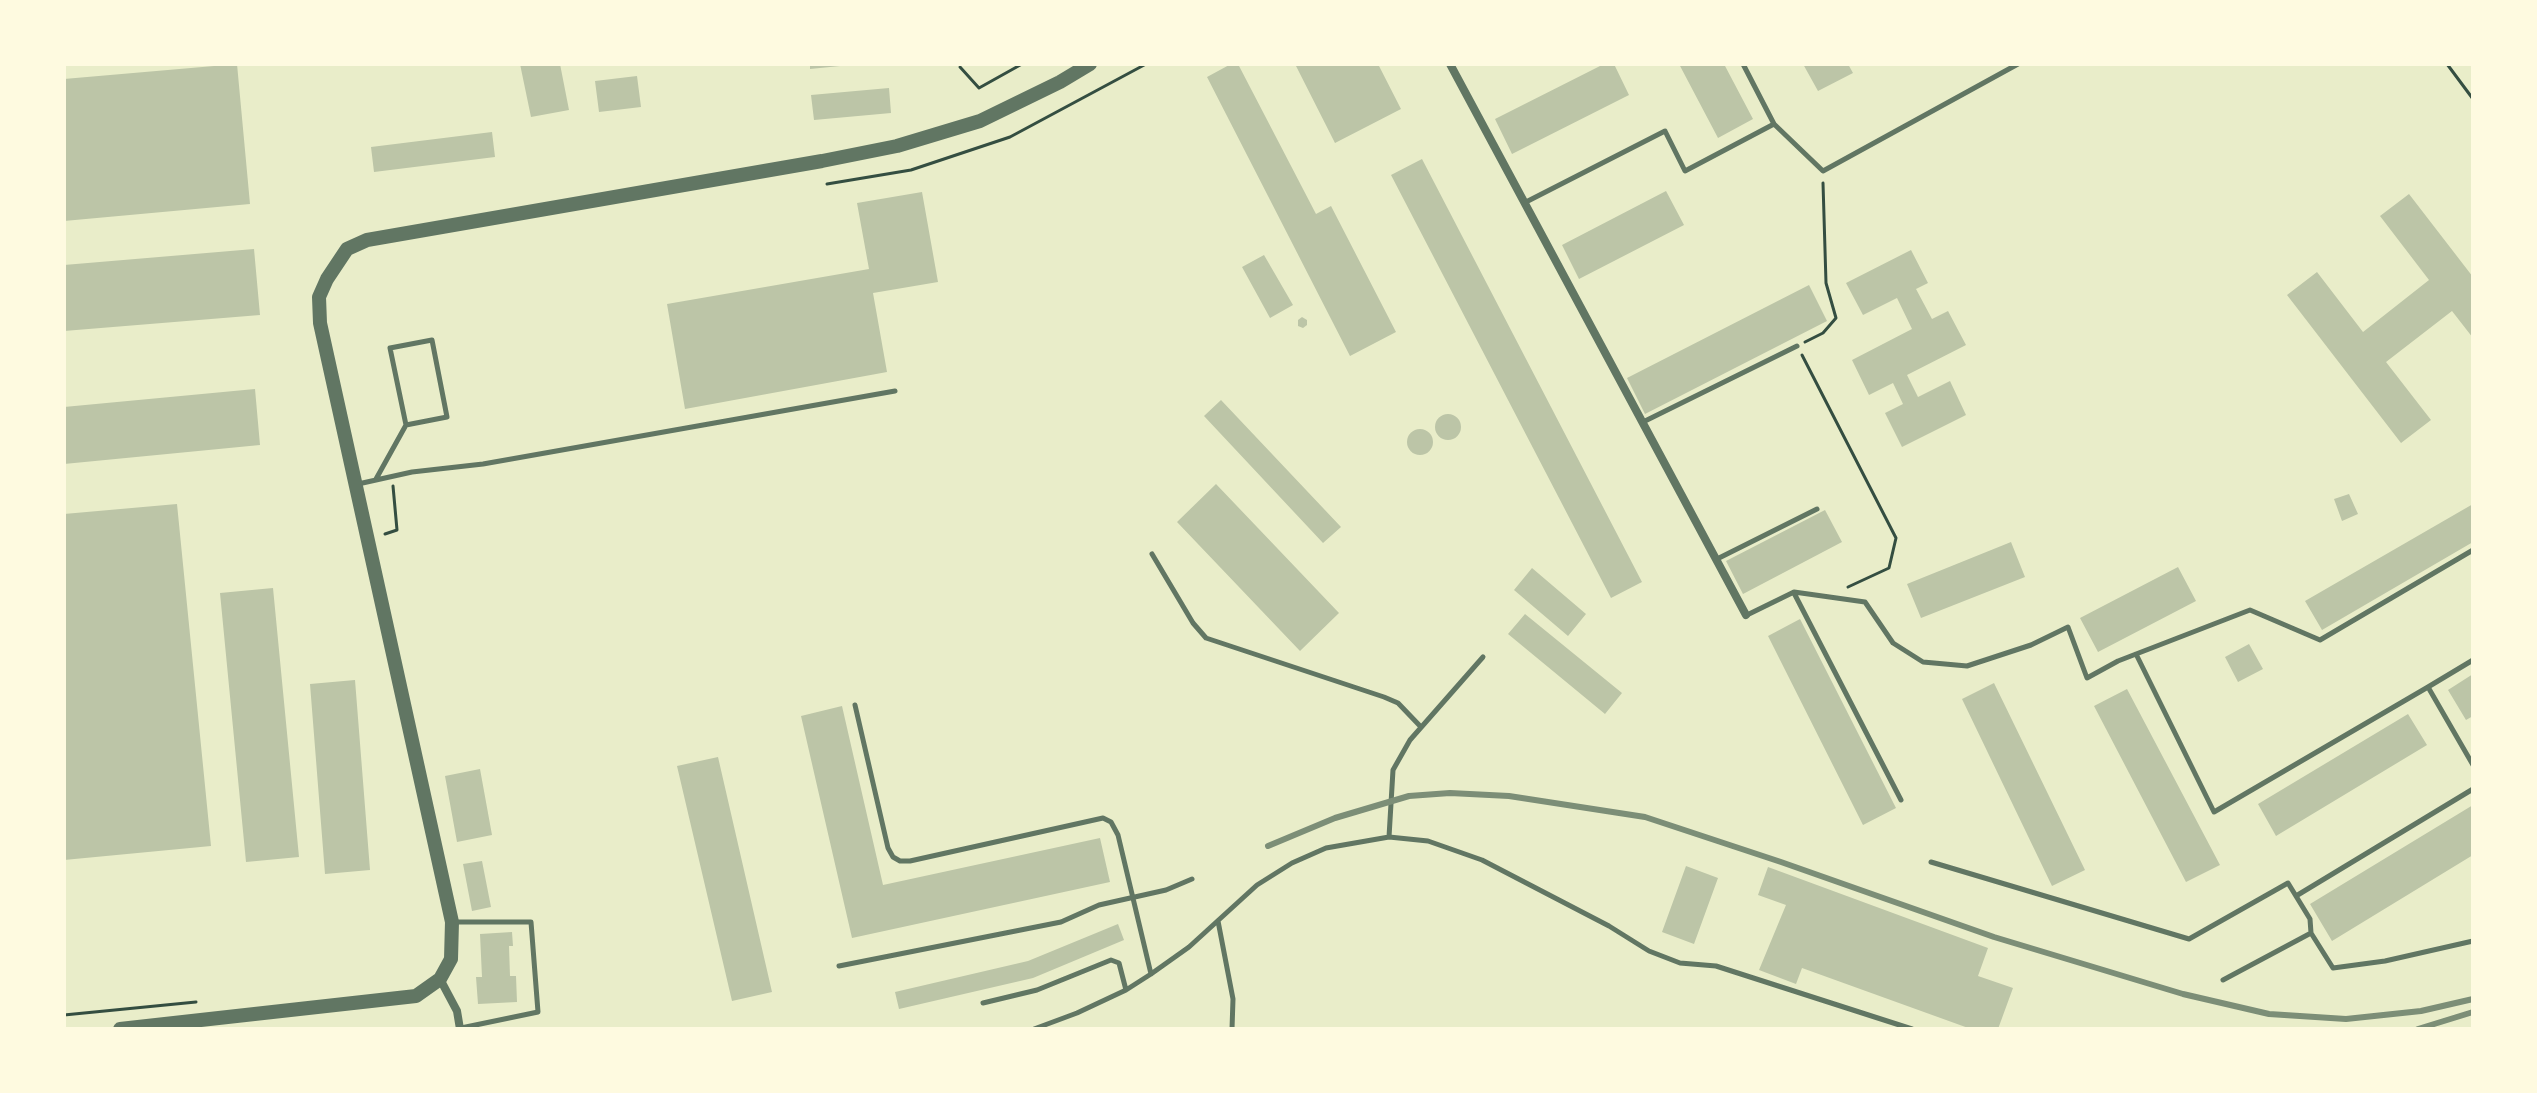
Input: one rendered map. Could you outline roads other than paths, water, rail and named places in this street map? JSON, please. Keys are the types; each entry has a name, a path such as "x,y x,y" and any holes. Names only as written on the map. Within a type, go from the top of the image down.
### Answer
{"street":[{"path":"120,1029 416,996 440,979 451,959 452,922 320,323 319,297 347,249 367,240 897,146 980,121 1090,64"},
{"path":"1450,64 1746,615"},
{"path":"440,979 457,1011 460,1028"}],"lane":[{"path":"1743,64 1774,124 1823,171 2018,64"},
{"path":"1524,203 1665,131 1685,171 1774,124"},
{"path":"376,480 406,425 390,348 432,340 447,417 406,425"},
{"path":"1642,423 1797,346"},
{"path":"357,484 895,391"},
{"path":"1716,560 1817,509"},
{"path":"1746,615 1794,592 1865,602 1893,643 1923,662 1967,666 2031,645 2068,627 2087,678 2136,654 2250,610 2320,640 2473,550"},
{"path":"1152,554 1193,623 1206,638 1384,697 1398,703 1421,727"},
{"path":"1794,592 1901,800"},
{"path":"2136,654 2214,812 2473,660"},
{"path":"1389,837 1393,770 1410,740 1483,657"},
{"path":"2428,687 2473,765"},
{"path":"855,705 888,848 893,857 910,861 1103,818 1111,822 1118,835 1151,974"},
{"path":"2296,896 2473,789"},
{"path":"1034,1029 1126,990 1151,974 1189,947 1257,885 1292,863 1326,848 1389,837 1428,841 1482,860 1609,926 1649,951 1680,963 1716,966 1912,1029"},
{"path":"1931,862 2189,939 2288,883 2310,919 2311,933 2333,968 2385,961 2473,941"},
{"path":"839,966 1061,922 1099,905 1166,890 1192,879"},
{"path":"1218,920 1233,999 1232,1029"},
{"path":"452,922 531,922 538,1012 460,1028"},
{"path":"2223,980 2311,933"},
{"path":"983,1003 1037,990 1111,960 1119,963 1126,990"}],"railway":[{"path":"1268,846 1335,818 1409,796 1450,793 1509,796 1645,817 1994,937 2183,994 2269,1014 2346,1019 2421,1011 2473,999"},
{"path":"2418,1029 2473,1012"}]}
